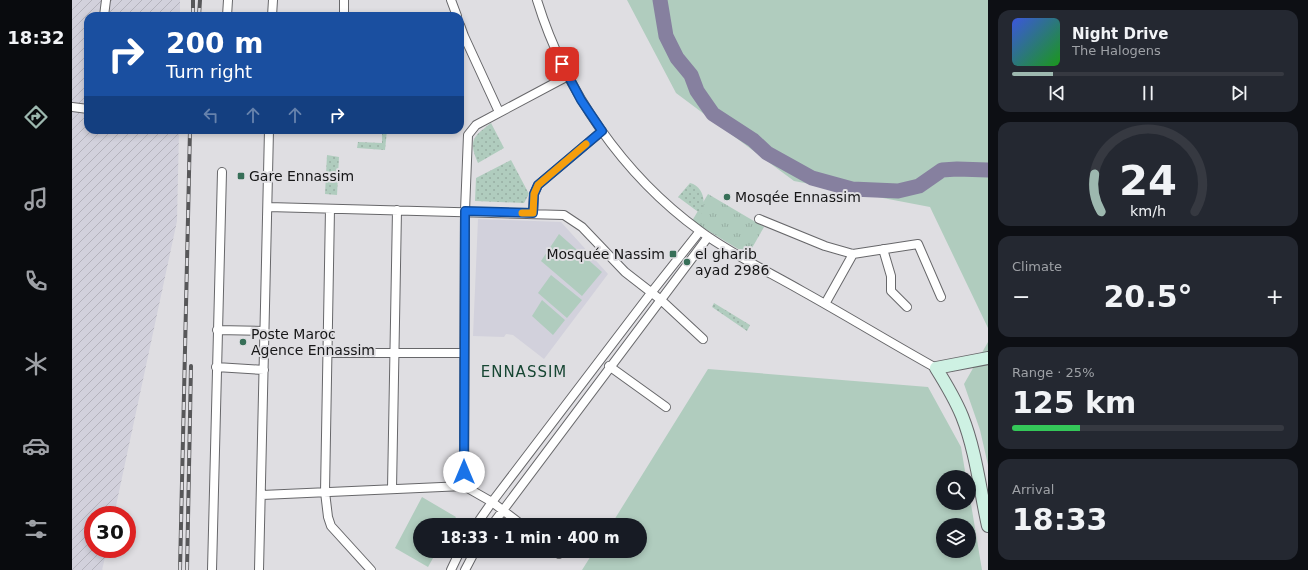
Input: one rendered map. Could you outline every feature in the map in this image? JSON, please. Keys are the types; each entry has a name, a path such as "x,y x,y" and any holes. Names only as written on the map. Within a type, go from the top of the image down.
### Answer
{"street":[{"path":"104,12 106,0"},
{"path":"227,12 228,0"},
{"path":"272,12 273,0"},
{"path":"344,0 344,12"},
{"path":"451,0 456,12"},
{"path":"537,0 551,41 568,76 602,131 640,177 662,200 708,237 936,368 954,397 963,418 988,526"},
{"path":"464,41 499,112"},
{"path":"464,486 465,211 468,135 476,125 568,76"},
{"path":"72,107 84,108"},
{"path":"533,213 534,194 538,185 602,131"},
{"path":"259,570 262,495 269,134"},
{"path":"212,570 222,172"},
{"path":"268,207 465,211 564,215 573,220 626,272 661,300 703,340"},
{"path":"330,209 325,492 329,523 371,570"},
{"path":"392,489 398,210"},
{"path":"759,219 825,246 853,254 918,244 941,296"},
{"path":"481,518 651,292 700,231"},
{"path":"496,518 609,366 708,237"},
{"path":"883,249 891,276 891,291 908,307"},
{"path":"825,304 853,254"},
{"path":"217,330 265,331"},
{"path":"328,353 464,353"},
{"path":"936,368 988,358"},
{"path":"609,366 666,407"},
{"path":"216,367 264,370"},
{"path":"262,495 464,486 492,502 513,518"},
{"path":"451,570 457,558"},
{"path":"465,570 471,558"}],"shaded area":[{"path":"72,0 180,0 180,12 84,12 84,134 179,134 177,221 116,506 84,506 84,558 105,558 102,570 72,570"},
{"path":"478,219 561,222 608,274 544,359 513,335 506,334 504,337 473,336"}],"green space":[{"path":"627,0 988,0 988,328 930,207 794,181 676,93"},
{"path":"491,123 504,148 478,163 473,149 474,140 480,132"},
{"path":"382,134 387,134 385,150 357,148 358,142 382,143"},
{"path":"327,155 339,157 337,195 325,194"},
{"path":"511,160 529,194 524,203 475,201 476,178"},
{"path":"690,183 698,187 703,195 704,205 701,214 678,197"},
{"path":"708,194 764,227 748,255 692,221"},
{"path":"559,234 602,272 582,296 541,261"},
{"path":"551,275 582,300 567,318 538,293"},
{"path":"542,300 565,320 553,335 532,316"},
{"path":"714,303 750,325 747,331 712,307"},
{"path":"988,342 988,465 980,430 964,384"},
{"path":"708,369 928,387 961,447 965,470 936,470 936,510 972,510 973,518 936,518 936,558 976,558 976,534 982,570 582,570 590,558 647,558 647,518 615,518"},
{"path":"422,497 456,517 413,518 413,558 433,558 428,567 395,548"}],"waterway":[{"path":"660,0 666,36 677,58 691,75 697,91 713,114 753,140 767,153 812,178 852,189 898,191 919,186 942,170 988,170"}],"railway":[{"path":"193,0 193,12"},
{"path":"199,12 200,0"},
{"path":"180,570 190,134"},
{"path":"187,570 191,366"}],"slow traffic":[{"path":"522,213 533,213 534,194 538,185 586,144"}],"place":[{"name":"Gare Ennassim","path":"241,176"},
{"name":"Mosqée Ennassim","path":"727,197"},
{"name":"Mosquée Nassim","path":"673,254"},
{"name":"el gharib ayad 2986","path":"687,262"},
{"name":"Poste Maroc Agence Ennassim","path":"243,342"}],"district":[{"name":"ENNASSIM","path":"524,372"}],"route":[{"path":"464,472 465,211 533,213 534,194 538,185 561,164 602,131 581,100 562,64"}]}
